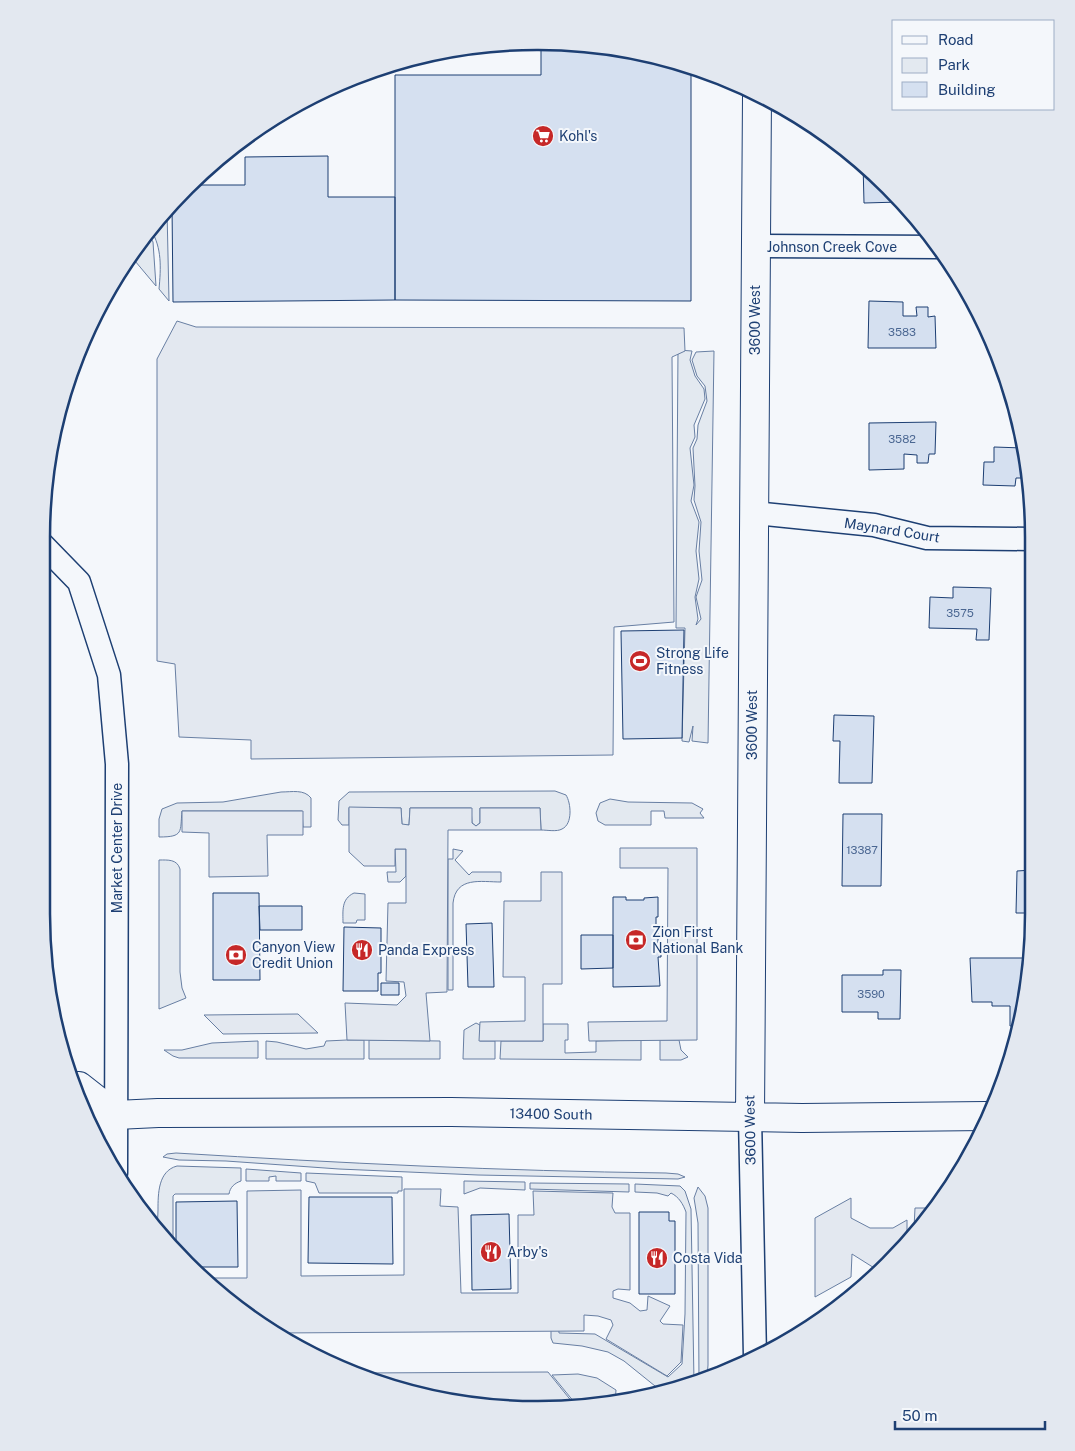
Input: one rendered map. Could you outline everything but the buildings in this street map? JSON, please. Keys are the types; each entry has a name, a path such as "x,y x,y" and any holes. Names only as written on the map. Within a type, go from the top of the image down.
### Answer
{"main road":[{"name":"3600 West","path":"750,1117 757,102"},
{"path":"85,1094 104,1120"},
{"name":"13400 South","path":"104,1120 168,1113 451,1112 750,1117 981,1116"}],"street":[{"name":"Johnson Creek Cove","path":"756,246 928,247"},
{"name":"Maynard Court","path":"754,513 874,525 927,538 1025,538"},
{"name":"Market Center Drive","path":"50,552 79,582 109,675 117,764 104,1120 111,1149"},
{"name":"3600 West","path":"750,1117 755,1350"}],"green space":[{"path":"167,221 169,301 159,289 159,251 155,237"},
{"path":"152,240 153,242 156,286 136,262"},
{"path":"678,350 692,351 690,360 695,376 704,389 705,399 694,425 695,437 690,448 694,485 691,501 699,522 696,551 699,579 695,597 698,619 696,625 701,619 696,597 702,580 699,551 701,522 694,500 695,486 693,448 697,439 698,425 707,401 705,386 697,376 692,360 696,352 714,351 708,743 692,741 693,726 689,742 682,741 685,628 676,628"},
{"path":"555,791 566,795 570,808 568,823 562,829 557,830 541,830 540,808 480,808 480,823 476,826 472,823 471,808 410,808 409,825 402,825 401,808 349,808 349,825 342,825 338,820 339,801 349,792"},
{"path":"281,792 301,792 311,798 311,827 303,827 302,811 182,811 179,832 173,836 159,837 159,819 162,809 177,803 223,802"},
{"path":"610,799 628,802 692,803 703,809 700,813 704,818 665,818 664,811 651,811 651,825 605,825 598,821 596,813 600,803"},
{"path":"395,849 406,849 406,876 400,882 388,882 387,872 396,872"},
{"path":"453,849 463,851 455,860 469,875 472,872 501,872 501,882 471,882 464,884 455,894 453,903 453,990 448,990 448,859 453,859"},
{"path":"159,860 169,860 177,863 180,869 180,972 182,988 186,998 159,1009"},
{"path":"354,893 365,894 365,920 357,920 356,923 343,923 345,902"},
{"path":"476,1023 480,1025 480,1041 495,1041 495,1059 463,1059 464,1030"},
{"path":"543,1024 568,1024 568,1040 565,1040 565,1053 596,1052 596,1041 641,1040 641,1060 500,1059 501,1041 543,1041"},
{"path":"364,1040 364,1059 266,1059 266,1041 306,1049 324,1046 326,1041"},
{"path":"369,1040 440,1041 440,1059 369,1059"},
{"path":"660,1040 679,1040 681,1050 688,1057 681,1060 660,1060"},
{"path":"258,1041 258,1058 179,1058 164,1050 182,1050 212,1043"},
{"path":"167,1154 421,1166 666,1173 685,1177 678,1179 478,1175 179,1160 163,1157"},
{"path":"177,1166 241,1168 241,1181 230,1189 229,1194 175,1194 173,1196 173,1237 158,1219 160,1184 166,1173"},
{"path":"246,1169 301,1173 301,1181 276,1181 276,1176 269,1177 269,1181 246,1181"},
{"path":"306,1173 402,1177 402,1191 398,1191 398,1193 319,1193 315,1183 306,1181"},
{"path":"464,1181 525,1182 525,1190 480,1188 464,1194"},
{"path":"530,1183 629,1184 629,1192 530,1189"},
{"path":"635,1184 680,1186 685,1191 691,1209 694,1375 655,1386 624,1361 608,1352 582,1346 553,1343 551,1338 551,1318 558,1318 559,1333 595,1334 668,1377 682,1364 685,1314 686,1212 684,1206 671,1193 668,1196 657,1193 635,1192"},
{"path":"698,1187 705,1196 708,1208 708,1365 708,1370 699,1373 698,1223 694,1198"},
{"path":"578,1374 597,1378 616,1390 616,1395 572,1400 552,1375"}],"shaded area":[{"path":"177,321 196,327 684,328 685,351 672,357 674,622 614,627 613,755 251,759 251,740 179,737 175,664 157,661 157,359"},
{"path":"349,807 401,808 402,824 409,825 410,808 472,808 472,823 476,826 480,823 480,808 540,808 541,830 448,830 447,992 426,993 430,1041 347,1040 345,1003 397,1005 406,996 404,982 386,981 388,903 406,903 406,849 395,849 395,866 364,866 349,852"},
{"path":"182,811 303,811 303,835 267,835 268,876 209,877 209,833 182,832"},
{"path":"620,848 697,848 697,1040 589,1041 588,1022 667,1021 668,868 620,868"},
{"path":"541,872 562,872 562,984 543,984 543,1041 479,1041 480,1022 525,1021 525,977 503,977 504,901 541,901"},
{"path":"298,1014 318,1033 223,1034 204,1015"},
{"path":"404,1189 441,1189 440,1206 458,1207 461,1293 518,1293 518,1215 534,1215 533,1191 613,1193 612,1207 615,1213 630,1213 630,1290 618,1289 613,1291 613,1298 630,1303 640,1311 647,1310 648,1296 670,1306 660,1321 663,1324 683,1325 681,1362 667,1376 606,1339 613,1325 611,1320 598,1316 584,1315 584,1331 289,1333 267,1319 214,1278 247,1278 247,1191 301,1190 301,1276 404,1275"},
{"path":"851,1198 851,1218 870,1228 893,1228 907,1220 907,1231 873,1267 852,1254 851,1277 815,1297 815,1218"},
{"path":"915,1208 925,1208 924,1210 914,1222"},
{"path":"548,1372 570,1400 538,1401 474,1397 442,1392 375,1373"}],"place":[{"name":"Kohl's","path":"543,136"},
{"name":"Strong Life Fitness","path":"640,661"},
{"name":"Zion First National Bank","path":"636,940"},
{"name":"Panda Express","path":"362,950"},
{"name":"Canyon View Credit Union","path":"236,955"},
{"name":"Arby's","path":"491,1252"},
{"name":"Costa Vida","path":"657,1258"}]}
